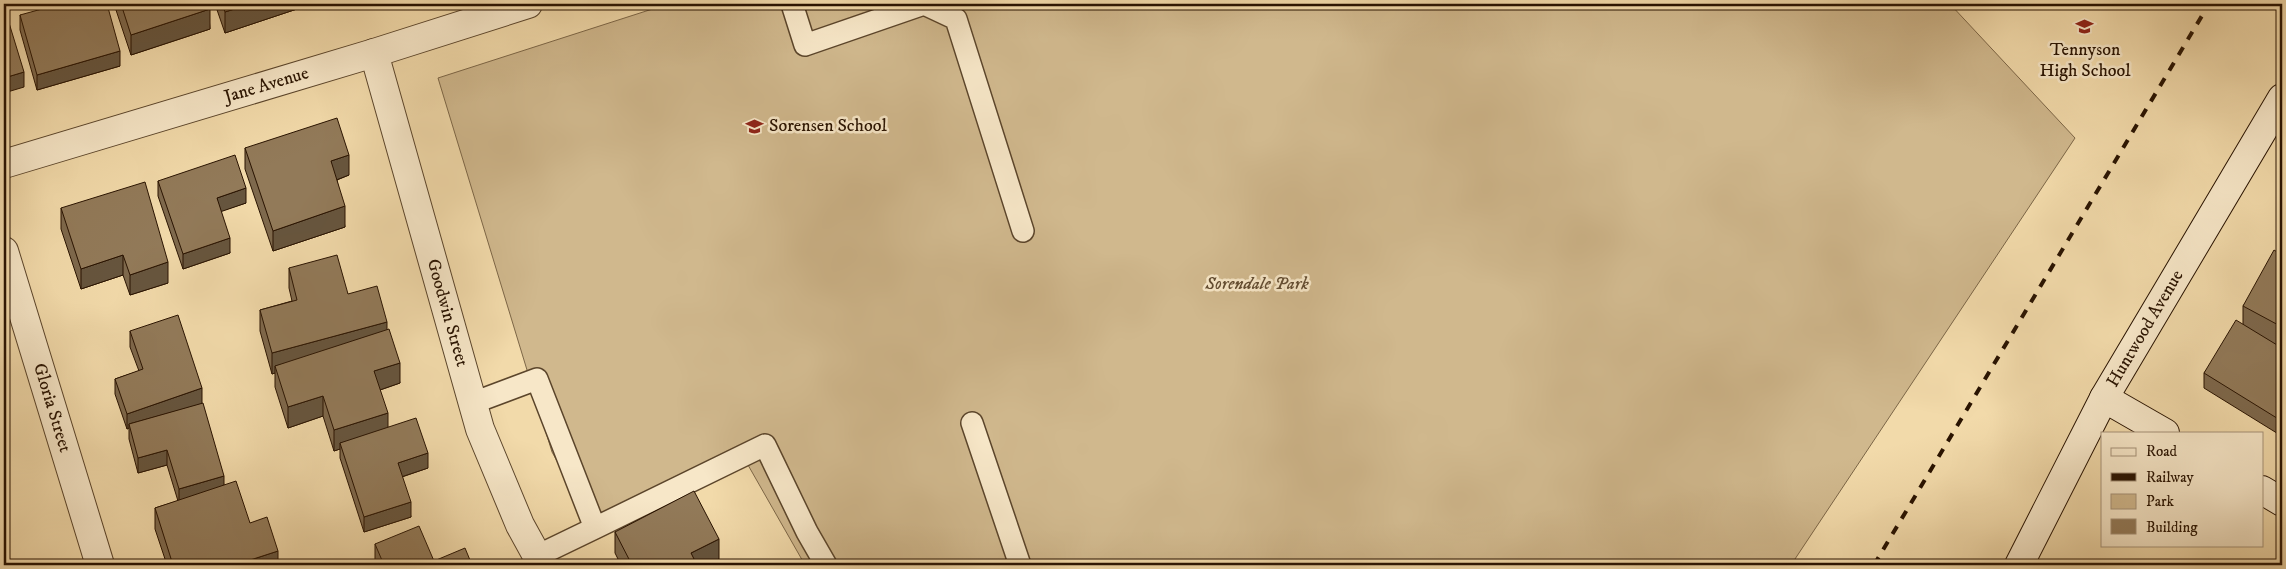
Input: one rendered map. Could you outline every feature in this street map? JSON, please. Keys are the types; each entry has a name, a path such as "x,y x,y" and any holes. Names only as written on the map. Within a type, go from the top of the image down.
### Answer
{"street":[{"name":"Jane Avenue","path":"4,164 374,53 528,4"},
{"name":"Goodwin Street","path":"374,53 480,429 520,525 540,561"},
{"name":"Huntwood Avenue","path":"2018,565 2104,398 2282,98"},
{"name":"Gloria Street","path":"4,251 100,565"},
{"path":"2104,398 2163,432"},
{"path":"2264,491 2282,502"}],"lane":[{"path":"792,4 806,45 924,4 956,19 1023,231"},
{"path":"473,403 537,379 595,528"},
{"path":"972,424 1020,565"},
{"path":"540,561 595,528 764,445 826,565"}],"green space":[{"name":"Sorendale Park","path":"668,4 1950,4 2075,138 1791,565 805,565 748,465 599,536 552,452 438,78"}],"building":[{"path":"60,4 107,4 120,51 37,75 20,15"},
{"path":"121,4 208,4 210,9 131,35"},
{"path":"222,4 250,4 225,12"},
{"path":"6,13 24,72 4,78 4,14"},
{"path":"337,118 349,155 331,161 345,206 273,231 245,148"},
{"path":"235,155 246,188 217,198 230,238 183,254 158,181"},
{"path":"145,182 168,262 130,275 123,255 81,269 61,208"},
{"path":"2274,250 2282,255 2282,327 2243,306"},
{"path":"337,255 348,294 377,286 387,322 272,353 260,310 297,300 289,268"},
{"path":"178,315 202,388 127,414 115,379 143,369 130,331"},
{"path":"2236,320 2282,348 2282,416 2280,420 2204,373"},
{"path":"389,329 400,363 374,371 388,413 334,430 323,396 288,407 275,366"},
{"path":"203,403 224,476 179,489 167,450 138,458 129,424"},
{"path":"416,418 428,453 398,463 411,502 364,517 340,443"},
{"path":"236,481 250,523 267,517 278,551 235,565 193,565 192,563 173,565 155,508"},
{"path":"694,491 719,539 691,553 697,565 632,565 615,532"},
{"path":"419,526 434,561 465,548 472,565 384,565 375,544"},
{"path":"2272,560 2281,565 2268,565"}],"railway":[{"path":"1874,565 2209,4"}],"place":[{"name":"Tennyson High School","path":"2085,27"},
{"name":"Sorensen School","path":"755,126"}]}
